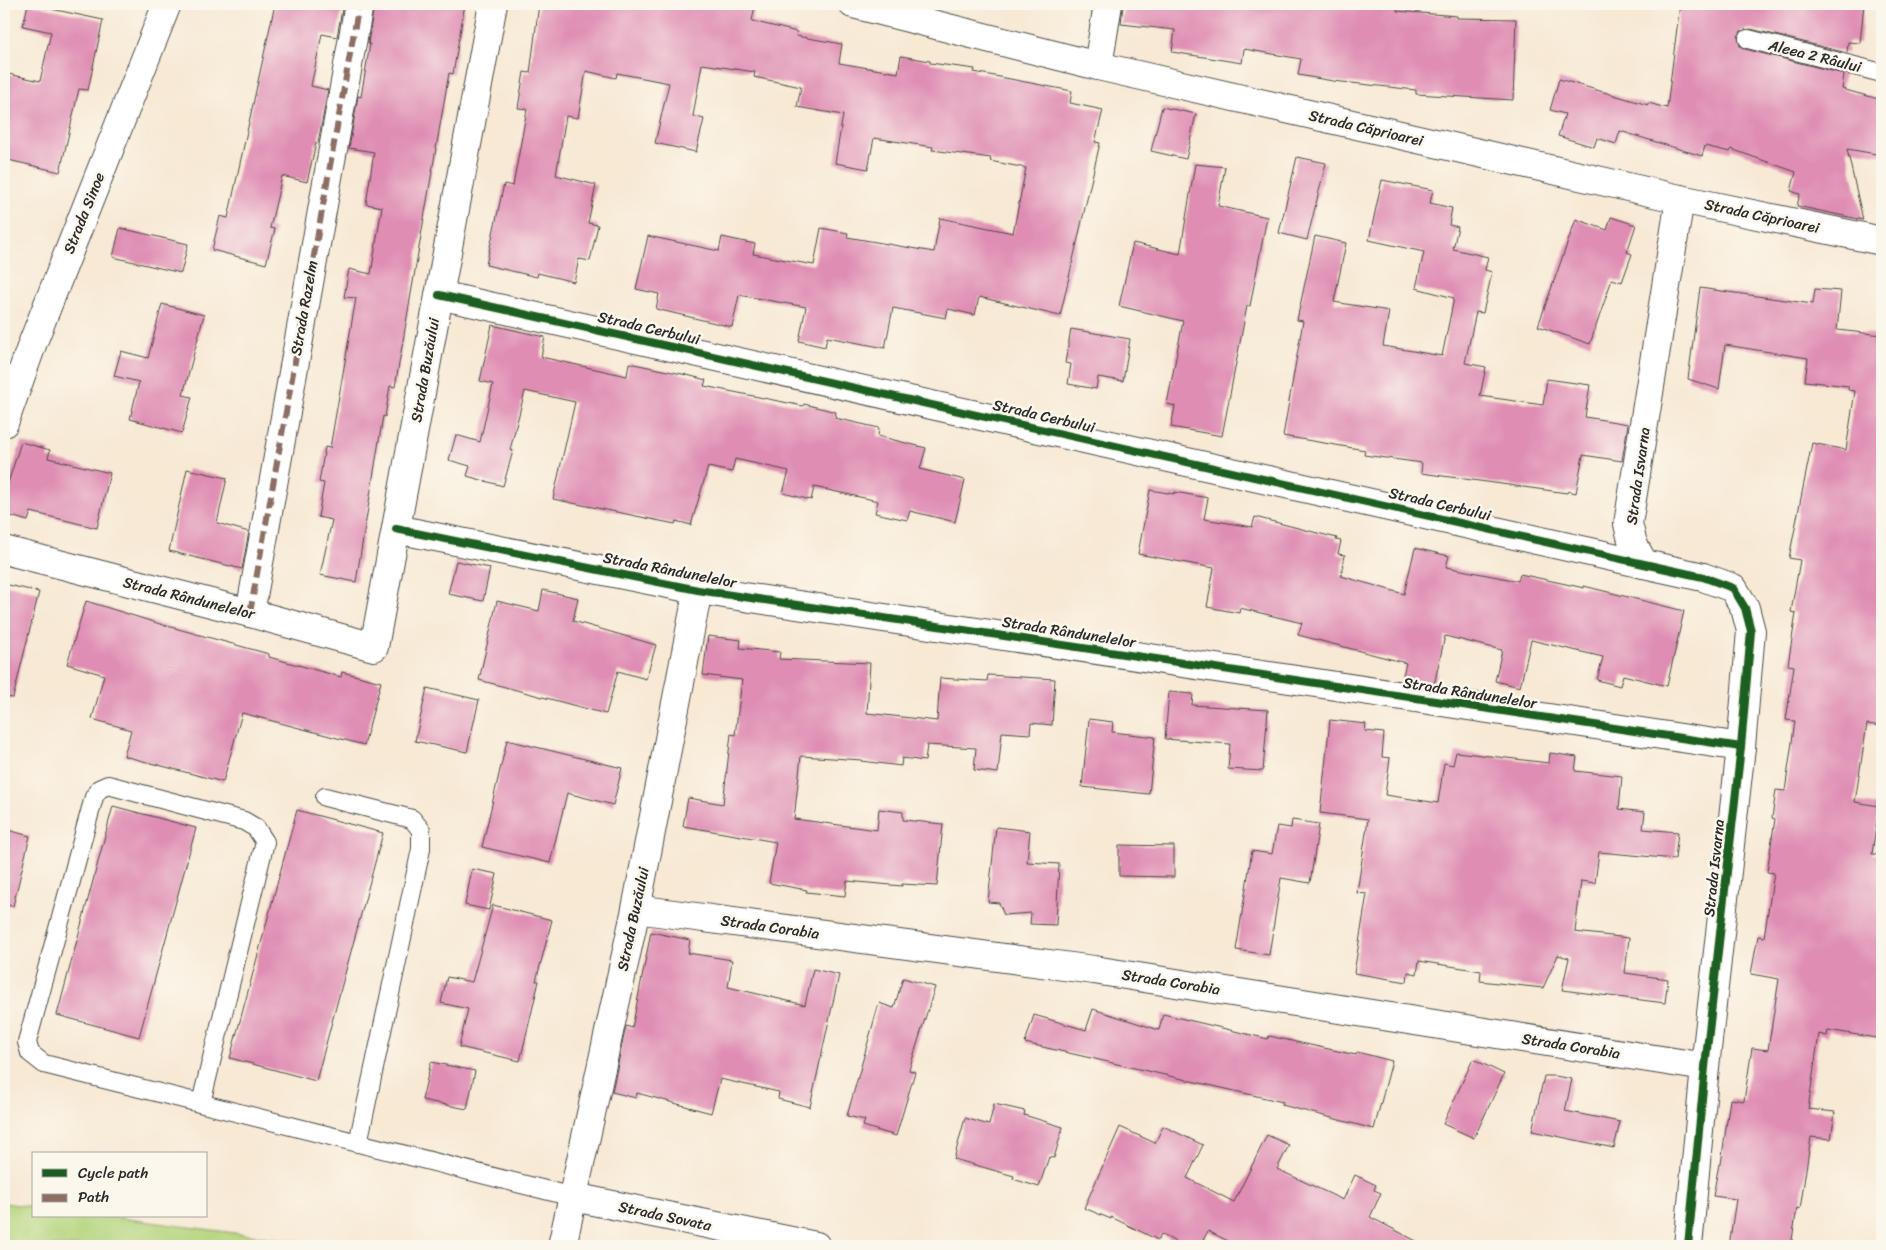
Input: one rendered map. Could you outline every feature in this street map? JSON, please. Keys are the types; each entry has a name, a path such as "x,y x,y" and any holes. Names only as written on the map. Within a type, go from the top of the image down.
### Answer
{"street":[{"name":"Strada Sinoe","path":"4,423 33,342 167,4"},
{"name":"Strada Razelm","path":"250,613 359,4"},
{"name":"Strada Buzăului","path":"374,647 493,4"},
{"name":"Strada Căprioarei","path":"853,4 1098,66 1680,200 1882,241"},
{"path":"1098,66 1108,4"},
{"name":"Strada Isvarna","path":"1680,200 1628,524 1633,544 1644,564 1703,577 1733,588 1745,608 1751,630 1741,748 1705,1067 1688,1246"},
{"name":"Strada Cerbului","path":"439,295 1644,564"},
{"name":"Strada Rândunelelor","path":"396,529 698,590 1741,748"},
{"name":"Strada Rândunelelor","path":"4,550 374,647"},
{"name":"Strada Buzăului","path":"562,1246 636,909 698,590"},
{"name":"Strada Corabia","path":"636,909 1094,970 1705,1067"},
{"name":"Strada Sovata","path":"573,1197 816,1246"}],"lane":[{"name":"Aleea 2 Râului","path":"1748,39 1882,73"},
{"path":"200,1103 265,842 256,828 244,821 108,785 99,789 94,796 27,1042 30,1053 44,1064 573,1197"},
{"path":"324,797 412,820 421,830 421,849 358,1143"}],"green space":[{"path":"4,1203 32,1207 32,1218 120,1218 334,1246 4,1246"}],"building":[{"path":"28,4 103,20 88,90 79,89 60,172 4,159 4,73 40,81 51,32 23,26"},
{"path":"275,4 343,4 337,37 322,34 311,86 328,90 318,143 316,143 307,182 282,176 270,228 275,229 266,264 212,250 220,216 228,218"},
{"path":"374,4 465,4 453,74 449,73 395,387 390,386 385,417 383,416 356,582 320,575 332,520 318,517 324,483 319,482 325,447 330,448 356,298 344,297 349,269 371,274 382,207 366,204 374,152 349,148 358,96 361,97 370,44 368,44"},
{"path":"539,4 739,4 755,6 752,21 797,32 796,36 842,44 839,63 898,73 901,56 930,61 930,63 975,69 974,72 1072,91 1070,103 1103,110 1095,142 1100,143 1060,316 979,297 975,315 948,309 946,318 893,308 885,348 827,337 825,347 799,341 806,307 739,295 732,327 656,309 659,294 636,289 648,236 719,251 722,237 755,244 753,254 814,265 821,228 848,233 847,237 934,252 940,218 1013,233 1026,168 990,161 991,158 932,150 933,147 874,138 868,169 835,163 843,115 797,107 801,87 754,77 755,72 702,64 693,116 704,119 696,152 655,143 669,83 617,73 616,78 586,71 578,118 566,116 556,175 596,185 588,223 598,225 590,261 579,259 574,282 538,273 537,277 486,265 504,184 513,186 527,109 518,108 524,72 530,73"},
{"path":"1123,4 1397,4 1397,11 1457,16 1457,18 1516,19 1513,100 1416,94 1416,90 1333,81 1298,75 1301,59 1244,49 1242,63 1172,52 1175,30 1121,24"},
{"path":"1680,4 1864,4 1860,43 1848,42 1847,53 1751,29 1741,31 1738,37 1740,46 1745,49 1844,74 1842,89 1882,100 1882,155 1847,149 1863,220 1797,206 1800,194 1791,191 1796,172 1731,149 1730,152 1705,146 1702,156 1620,131 1616,144 1597,138 1594,147 1558,136 1565,114 1550,110 1559,79 1648,105 1648,103 1667,108"},
{"path":"1162,107 1196,114 1186,159 1151,151"},
{"path":"1297,157 1326,163 1307,240 1279,233"},
{"path":"1195,164 1225,167 1218,206 1267,217 1250,306 1247,306 1222,436 1171,427 1175,406 1167,404 1183,321 1119,306 1133,243 1180,254"},
{"path":"1382,180 1433,190 1430,203 1452,208 1449,225 1458,227 1453,249 1488,257 1485,270 1492,272 1483,313 1476,312 1465,363 1486,367 1480,396 1543,405 1547,379 1590,385 1585,417 1628,424 1622,461 1583,455 1576,493 1568,491 1567,493 1421,473 1422,463 1364,455 1365,450 1283,436 1303,321 1297,320 1315,236 1346,243 1334,302 1389,311 1383,346 1442,356 1454,298 1416,288 1424,252 1369,240"},
{"path":"1611,217 1636,225 1627,252 1632,254 1622,282 1612,279 1590,344 1538,326 1576,219 1607,230"},
{"path":"120,228 188,244 181,273 113,257"},
{"path":"1700,288 1813,304 1815,289 1841,291 1837,330 1882,335 1882,726 1867,724 1855,802 1879,806 1872,854 1882,855 1882,1039 1828,1030 1827,1036 1819,1034 1808,1109 1835,1112 1831,1139 1811,1137 1800,1209 1797,1208 1791,1246 1729,1246 1736,1199 1713,1196 1719,1164 1721,1164 1730,1099 1744,1101 1752,1048 1768,1050 1779,979 1751,974 1758,936 1764,937 1774,873 1767,872 1775,819 1772,818 1776,790 1785,791 1795,721 1786,720 1794,666 1788,665 1796,613 1791,612 1800,560 1789,558 1812,443 1846,450 1855,391 1848,390 1848,386 1805,381 1808,358 1725,345 1719,389 1688,379"},
{"path":"162,304 204,315 183,395 192,397 182,433 130,419 139,382 114,376 121,351 148,358"},
{"path":"492,325 545,337 541,357 627,376 629,363 687,375 706,380 704,386 803,406 804,404 836,412 835,418 879,428 878,436 926,448 920,469 965,480 955,522 910,511 907,520 875,513 878,501 814,487 811,500 783,493 789,471 735,459 732,472 708,467 691,525 676,521 675,524 553,499 575,402 525,391 510,450 513,451 503,486 467,476 470,466 449,460 456,435 480,442 493,384 480,381"},
{"path":"1071,329 1130,339 1123,381 1098,377 1096,389 1068,384 1071,364 1065,363"},
{"path":"21,442 50,450 48,458 110,473 97,528 31,512 28,521 4,514 4,496"},
{"path":"187,469 227,478 217,523 249,532 242,569 169,551"},
{"path":"1150,490 1208,498 1204,519 1252,527 1255,517 1337,538 1336,540 1341,541 1338,554 1345,555 1341,576 1404,594 1415,548 1449,556 1446,567 1518,581 1520,574 1584,588 1584,586 1684,611 1667,686 1623,675 1620,686 1597,680 1603,657 1531,640 1520,687 1495,681 1502,650 1445,636 1434,685 1402,679 1406,663 1298,635 1302,623 1240,608 1239,613 1207,607 1214,568 1138,554"},
{"path":"456,561 490,568 483,601 448,594"},
{"path":"4,584 39,592 13,698 4,697"},
{"path":"543,590 578,598 573,621 656,645 646,679 618,671 606,714 479,680 497,601 539,611"},
{"path":"86,601 341,677 342,672 381,682 364,745 242,713 223,782 124,756 131,730 92,719 104,675 67,664"},
{"path":"708,636 741,640 740,648 780,652 779,659 870,663 867,713 937,721 940,678 987,681 988,675 1055,679 1052,725 1031,723 1030,734 1002,732 998,773 974,770 976,748 927,745 925,761 902,758 901,766 862,760 801,756 794,819 877,830 879,809 903,812 903,820 943,824 937,886 902,884 902,886 847,881 845,896 806,892 807,890 769,883 776,842 683,826 688,798 723,804 731,734 735,735 742,680 703,675"},
{"path":"427,688 479,700 467,752 415,741"},
{"path":"1169,692 1193,694 1192,705 1268,710 1263,771 1228,769 1230,744 1165,739"},
{"path":"1089,719 1113,722 1112,732 1155,737 1149,794 1082,787"},
{"path":"1330,720 1366,724 1365,731 1384,733 1382,757 1390,758 1385,795 1438,803 1444,763 1453,765 1456,752 1549,763 1550,753 1577,757 1575,771 1622,776 1619,809 1645,812 1643,829 1678,832 1675,859 1599,852 1595,883 1581,881 1575,932 1629,938 1625,973 1668,979 1665,1003 1562,990 1569,958 1558,955 1543,988 1480,981 1481,971 1419,961 1417,974 1408,972 1407,982 1354,973 1367,894 1357,893 1368,819 1320,813"},
{"path":"507,740 622,768 613,805 567,793 550,863 482,847"},
{"path":"113,806 196,828 139,1037 57,1015"},
{"path":"297,810 383,833 316,1081 230,1058"},
{"path":"1292,820 1319,824 1310,883 1281,878 1269,955 1236,950 1252,851 1272,854 1277,826 1291,828"},
{"path":"996,827 1030,831 1027,862 1059,864 1056,925 1030,924 1031,913 1004,915 999,903 988,902"},
{"path":"4,829 30,836 13,906 4,905"},
{"path":"1119,845 1174,846 1174,877 1119,876"},
{"path":"472,869 497,874 489,910 465,905"},
{"path":"493,905 552,920 536,981 539,981 520,1061 459,1047 468,1009 441,1003 447,977 472,982"},
{"path":"651,932 690,940 688,953 732,960 728,987 805,1005 813,969 839,975 810,1107 778,1099 779,1092 720,1079 711,1113 637,1093 636,1098 612,1092 626,1026 632,1028"},
{"path":"903,978 935,987 909,1070 915,1072 896,1136 863,1126 865,1120 847,1116 879,1003 894,1008"},
{"path":"1093,1009 1159,1030 1163,1014 1268,1039 1269,1036 1356,1055 1357,1052 1392,1061 1374,1129 1282,1105 1283,1102 1025,1043 1034,1015 1086,1030"},
{"path":"1473,1059 1504,1074 1474,1138 1443,1124"},
{"path":"431,1062 475,1071 467,1109 422,1100"},
{"path":"1544,1076 1572,1079 1565,1111 1620,1122 1614,1148 1532,1131"},
{"path":"994,1104 1025,1111 1024,1115 1063,1127 1054,1158 1049,1157 1039,1187 1013,1179 1014,1176 954,1159 965,1118 989,1125"},
{"path":"1163,1126 1203,1145 1187,1178 1234,1202 1267,1135 1289,1145 1277,1169 1343,1200 1355,1175 1376,1185 1374,1190 1381,1193 1370,1217 1426,1246 1238,1246 1208,1231 1200,1246 1183,1246 1161,1234 1158,1240 1111,1217 1111,1219 1084,1208 1120,1127 1155,1143"}],"marked path":[{"path":"250,613 359,4"}],"cycle path":[{"path":"439,295 1703,577 1733,588 1745,608 1751,631 1741,747 1705,1067 1688,1246"},
{"path":"396,529 698,590 1741,747"}]}
